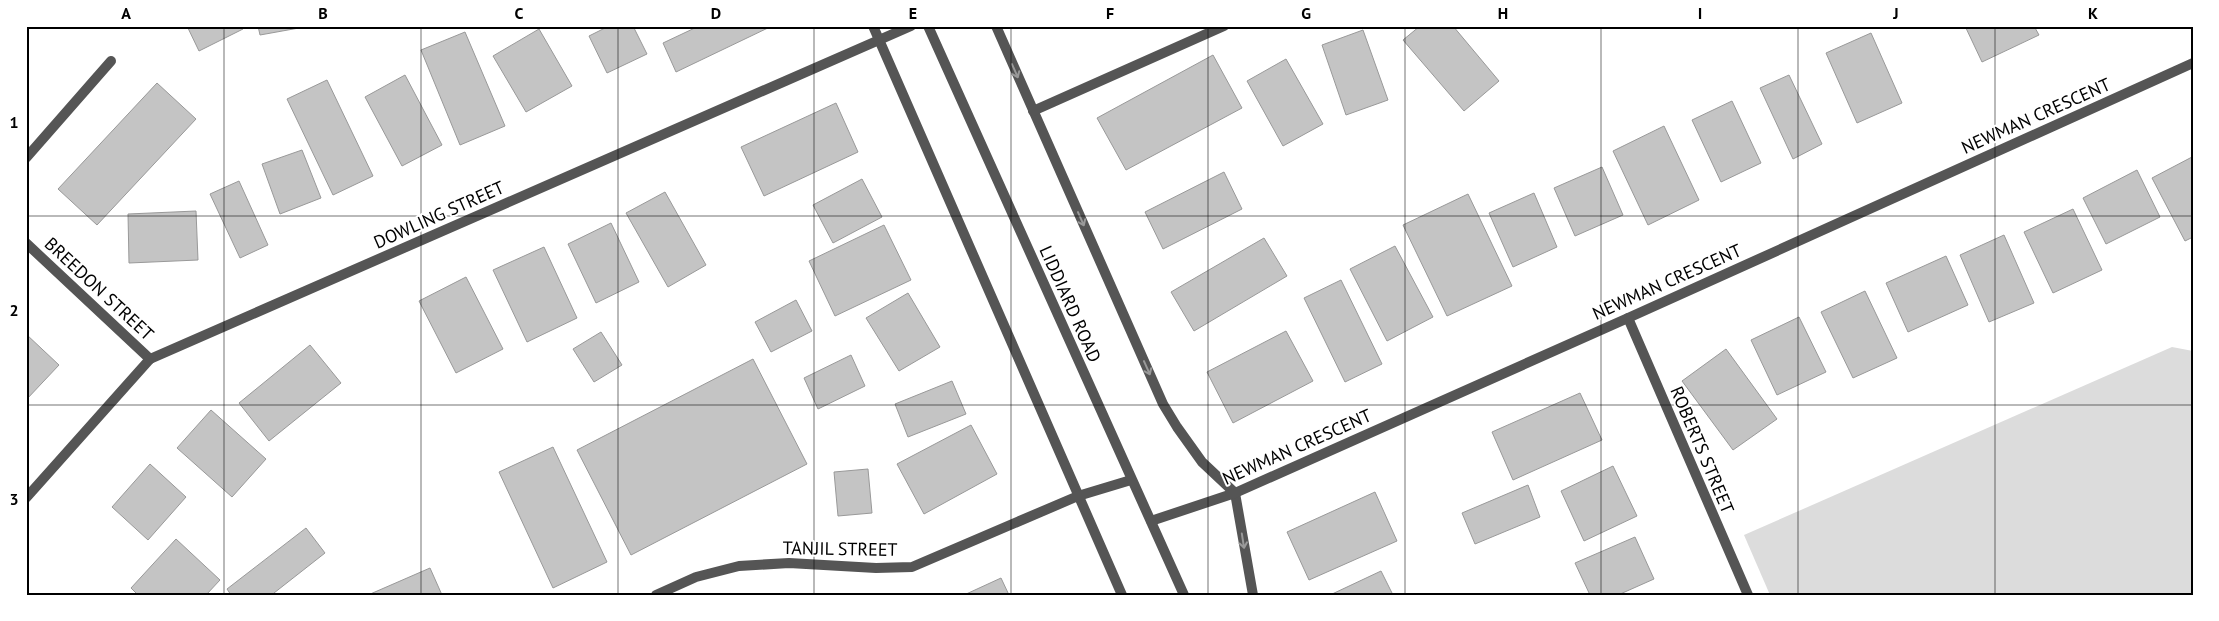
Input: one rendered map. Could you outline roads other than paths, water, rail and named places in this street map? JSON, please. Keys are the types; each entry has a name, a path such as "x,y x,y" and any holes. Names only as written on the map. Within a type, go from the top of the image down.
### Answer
{"street":[{"path":"873,26 1122,595"},
{"name":"DOWLING STREET","path":"26,498 150,359 911,26"},
{"name":"LIDDIARD ROAD","path":"928,26 1184,595"},
{"path":"996,26 1163,404 1202,462 1235,493 1253,595"},
{"path":"1033,111 1224,26"},
{"path":"26,158 111,62"},
{"name":"NEWMAN CRESCENT","path":"1151,521 1235,493 2193,63"},
{"name":"BREEDON STREET","path":"26,243 150,359"},
{"name":"ROBERTS STREET","path":"1628,318 1748,595"},
{"name":"TANJIL STREET","path":"656,595 696,577 739,566 789,563 876,568 912,567 1078,496 1131,480"}]}
